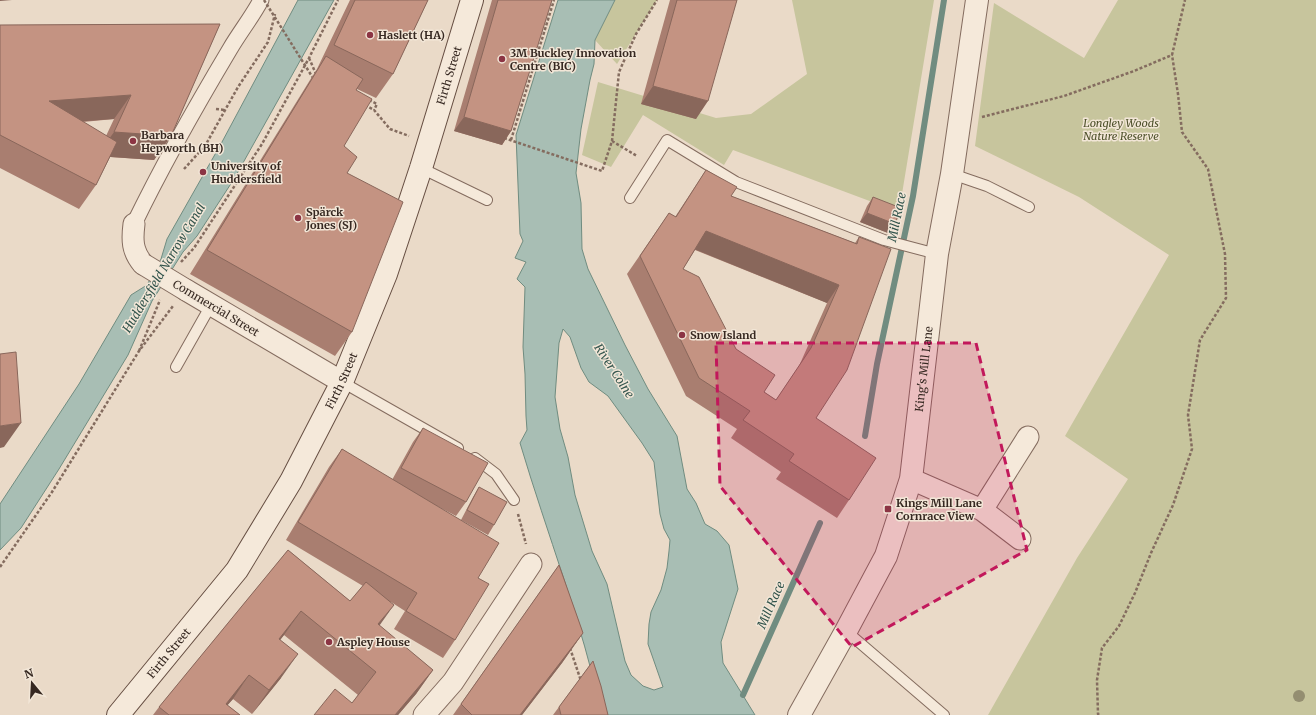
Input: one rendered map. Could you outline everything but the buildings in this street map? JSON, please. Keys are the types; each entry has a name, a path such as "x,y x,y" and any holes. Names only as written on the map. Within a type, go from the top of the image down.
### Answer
{"main road":[{"name":"Firth Street","path":"118,715 237,570 291,481 342,382 386,274 472,0"},
{"name":"King's Mill Lane","path":"799,715 886,556 911,479 937,254 952,174 977,0"}],"street":[{"name":"Commercial Street","path":"263,0 231,47 179,138 134,224 132,237 136,256 181,296 211,305 342,382"},
{"path":"982,510 1028,437"},
{"path":"911,479 982,510 1020,539"},
{"path":"424,715 453,682 531,564"}],"lane":[{"path":"630,198 667,140 736,182 884,240 937,254"},
{"path":"420,168 487,200"},
{"path":"952,174 986,186 1029,207"},
{"path":"176,367 211,305"},
{"path":"342,382 470,455 496,474 514,500"},
{"path":"846,631 944,715"}],"path":[{"path":"263,0 313,78 320,82"},
{"path":"194,248 262,144 309,58 338,0"},
{"path":"511,140 554,0"},
{"path":"504,138 602,171 612,141 619,72 636,34 657,0"},
{"path":"1099,715 1097,680 1102,648 1119,626 1173,505 1192,449 1188,416 1200,340 1226,298 1225,254 1208,169 1182,132 1172,55 1185,0"},
{"path":"182,172 205,146 238,87 268,42 277,7"},
{"path":"959,124 1064,96 1134,71 1172,55"},
{"path":"309,58 315,73 322,77"},
{"path":"363,98 377,104 374,110"},
{"path":"361,103 374,110 390,129 428,142"},
{"path":"612,141 652,165"},
{"path":"0,567 52,492 139,350 181,296"},
{"path":"514,500 531,564"},
{"path":"569,646 582,683"}],"highlighted area":[{"path":"716,343 976,343 1027,550 852,647 720,486"}],"green space":[{"path":"615,0 657,0 617,64 595,40"},
{"path":"792,0 934,0 899,212 733,150 724,165 643,115 611,167 582,155 598,82 716,118 751,114 807,74"},
{"name":"Longley Woods Nature Reserve","path":"1118,0 1316,0 1316,715 988,715 1077,558 1128,479 1065,436 1169,255 1079,197 975,146 994,3 1084,58"}],"water":[{"name":"Huddersfield Narrow Canal","path":"298,0 334,0 234,179 197,236 183,252 152,301 128,355 59,469 21,528 0,550 0,504 79,384 131,295 147,285 161,259 167,239 222,142"},
{"name":"River Colne","path":"558,0 615,0 595,40 594,64 581,129 576,173 581,203 582,249 588,269 625,345 648,389 677,436 687,489 696,503 705,524 717,531 729,545 738,589 721,642 723,663 755,715 602,715 585,646 520,443 527,430 523,347 525,287 517,279 526,262 515,258 523,241 520,234 516,135","holes":["563,329 570,337 581,368 589,382 608,396 654,462 660,514 664,529 670,540 667,568 661,590 651,612 649,624 648,644 663,687 654,690 643,686 631,675 625,661 607,584 592,551 575,495 568,457 560,429 555,397 559,343"]}],"waterway":[{"name":"Mill Race","path":"865,436 877,364 913,196 944,0"},
{"name":"Mill Race","path":"743,695 820,523"}],"place":[{"name":"Haslett (HA)","path":"370,35"},
{"name":"3M Buckley Innovation Centre (BIC)","path":"502,59"},
{"name":"Barbara Hepworth (BH)","path":"133,141"},
{"name":"University of Huddersfield","path":"203,172"},
{"name":"Spärck Jones (SJ)","path":"298,218"},
{"name":"Snow Island","path":"682,335"},
{"name":"Kings Mill Lane Cornrace View","path":"888,509"},
{"name":"Aspley House","path":"329,642"}]}
